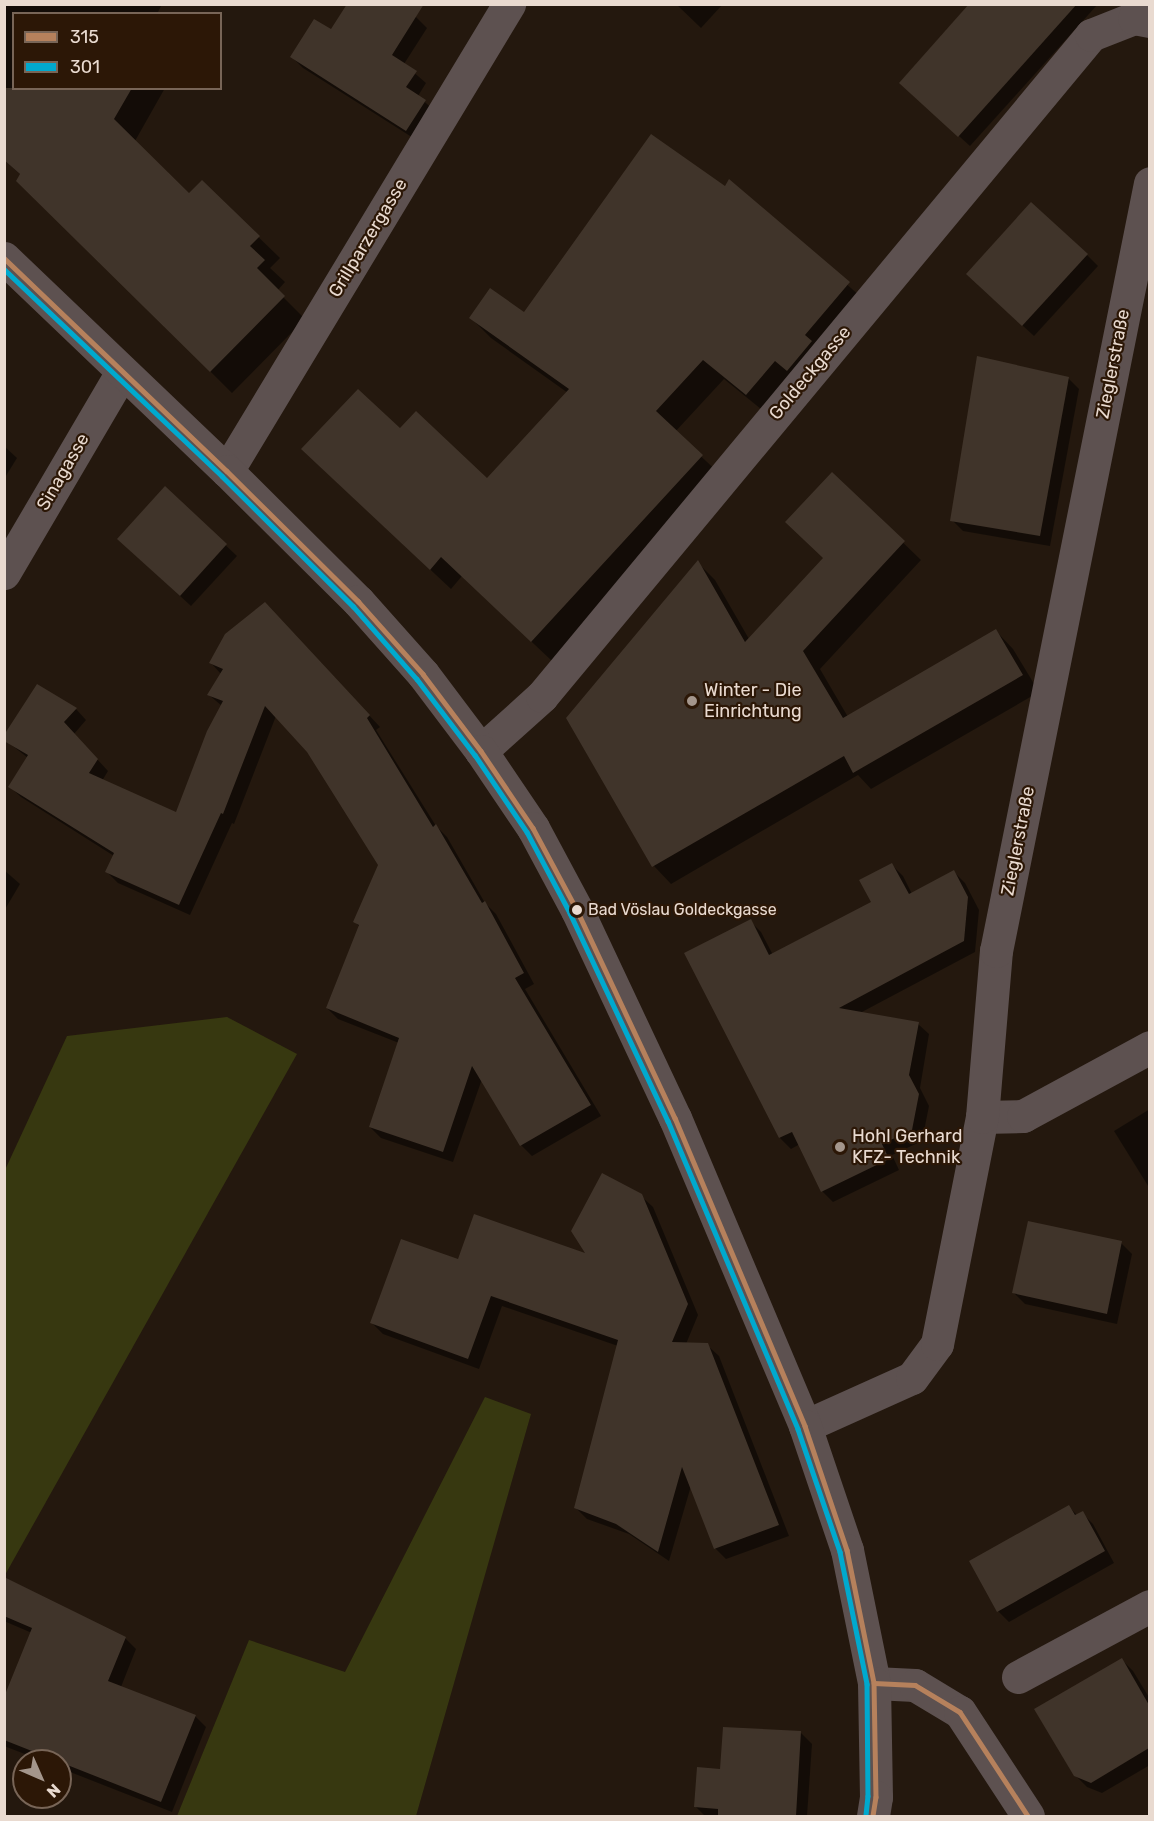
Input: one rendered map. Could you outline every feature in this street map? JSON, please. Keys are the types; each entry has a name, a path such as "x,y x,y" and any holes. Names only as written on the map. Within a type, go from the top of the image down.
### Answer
{"street":[{"name":"Grillparzergasse","path":"227,471 509,4"},
{"name":"Goldeckgasse","path":"481,751 542,696 1091,35 1134,18 1149,21"},
{"name":"Zieglerstraße","path":"805,1426 912,1378 937,1344 982,1117 996,951 1149,183"},
{"path":"4,258 227,471 358,601 423,674 481,751 533,828 577,910 675,1118 805,1426 847,1550 874,1683 876,1797 873,1816"},
{"name":"Sinagasse","path":"4,573 122,372"},
{"path":"982,1117 1023,1116 1149,1047"},
{"path":"1018,1677 1149,1606"},
{"path":"874,1683 915,1684 960,1712 1028,1816"}],"shaded area":[{"path":"227,1017 297,1054 5,1575 5,1170 67,1036"},
{"path":"485,1397 531,1414 416,1816 177,1816 249,1640 345,1672"}],"building":[{"path":"347,4 424,4 392,55 417,71 406,87 426,100 406,131 290,57 314,19 331,29"},
{"path":"969,4 1077,4 958,137 899,83"},
{"path":"4,88 12,88 12,90 131,90 114,119 189,193 202,180 260,236 250,246 265,260 257,268 285,296 210,372 16,181 20,174 4,160"},
{"path":"651,134 725,186 729,179 850,282 805,335 812,341 787,371 775,361 746,395 703,360 656,411 703,455 531,642 441,557 430,570 301,449 358,389 400,428 416,411 487,478 569,389 469,318 490,288 524,312"},
{"path":"1031,202 1088,254 1022,326 966,274"},
{"path":"977,356 1069,377 1040,536 950,521"},
{"name":"Winter - Die Einrichtung","path":"832,472 905,541 803,651 843,718 996,629 1023,675 853,773 844,756 652,867 566,718 698,560 745,642 823,558 785,522"},
{"path":"165,486 227,544 180,596 117,539"},
{"path":"265,602 370,715 367,718 433,827 436,824 482,903 485,901 524,973 515,978 591,1105 520,1146 472,1066 443,1152 369,1127 399,1038 326,1008 359,925 353,922 378,865 307,752 265,706 223,814 221,813 179,905 105,872 114,853 8,787 28,755 4,741 4,735 37,684 77,708 64,722 98,759 89,773 176,812 207,731 223,701 207,695 223,669 209,663 225,634"},
{"path":"892,863 909,894 954,870 968,897 964,941 839,1008 919,1022 909,1075 919,1094 912,1130 882,1144 889,1159 821,1192 792,1132 779,1138 684,953 751,919 769,955 871,902 859,880"},
{"path":"602,1173 642,1194 688,1304 672,1342 708,1343 779,1525 714,1549 682,1467 658,1552 616,1524 574,1508 618,1340 491,1296 468,1359 370,1323 401,1239 458,1259 474,1214 585,1253 571,1231"},
{"path":"1028,1221 1122,1241 1107,1314 1012,1293"},
{"path":"1069,1505 1075,1515 1083,1511 1105,1551 997,1612 969,1561"},
{"path":"4,1577 126,1637 108,1681 196,1715 161,1802 72,1767 72,1749 27,1749 4,1740 4,1697 32,1628 4,1616"},
{"path":"1122,1658 1149,1705 1149,1748 1091,1783 1074,1776 1034,1709"},
{"path":"723,1727 801,1731 796,1816 718,1816 718,1809 694,1807 697,1767 720,1769"}],"transit line":[{"name":"315","path":"4,258 227,471 358,601 423,674 481,751 533,828 577,910 675,1118 805,1426 847,1550 874,1683 876,1797 873,1816"},
{"name":"301","path":"4,269 222,476 353,606 417,679 475,755 527,832 570,913 668,1121 798,1429 840,1552 867,1684 868,1796 866,1815"},
{"name":"315","path":"874,1683 915,1685 960,1712 1028,1816"}],"place":[{"name":"Winter - Die Einrichtung","path":"692,701"},
{"name":"Bad Vöslau Goldeckgasse","path":"577,910"},
{"name":"Hohl Gerhard KFZ- Technik","path":"840,1147"}]}
